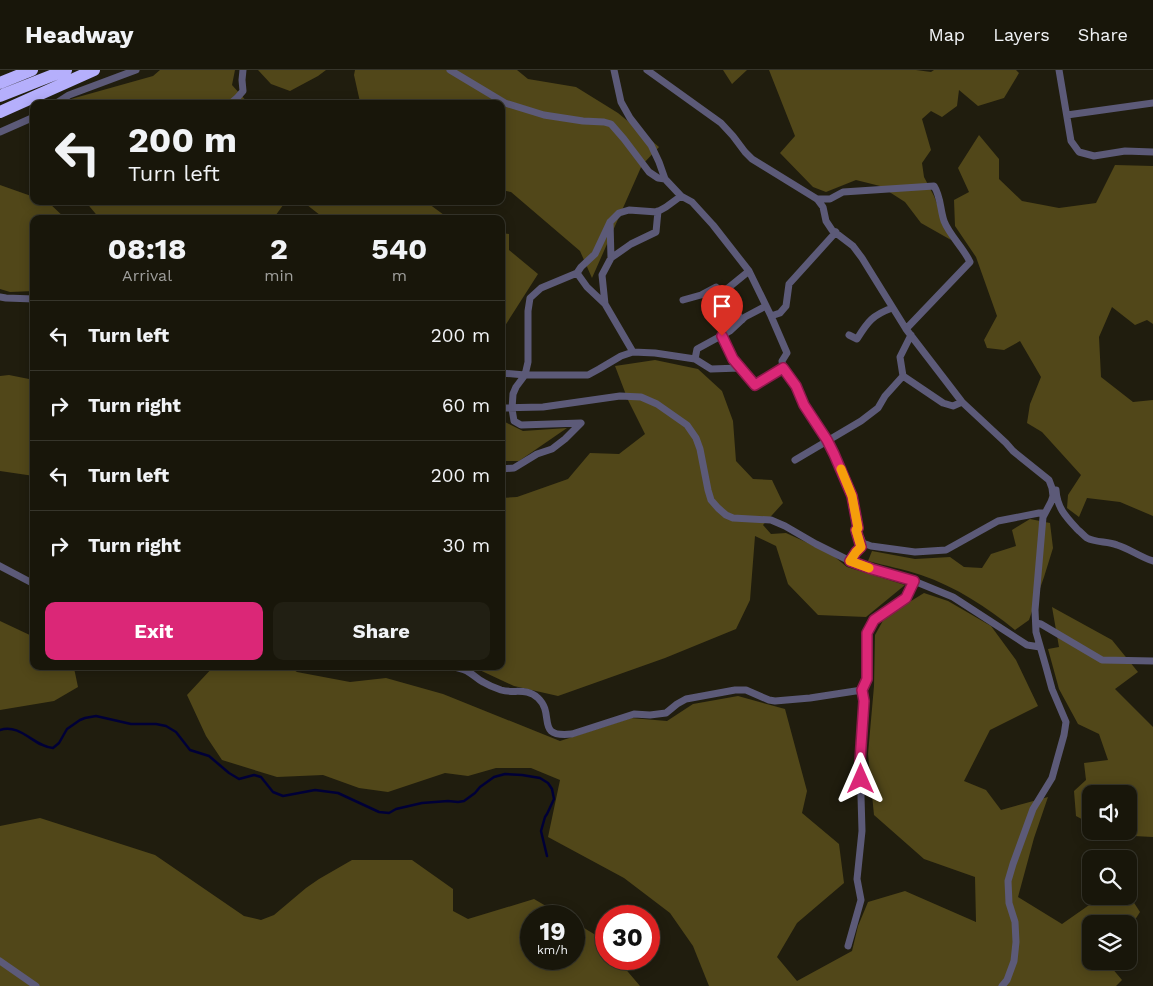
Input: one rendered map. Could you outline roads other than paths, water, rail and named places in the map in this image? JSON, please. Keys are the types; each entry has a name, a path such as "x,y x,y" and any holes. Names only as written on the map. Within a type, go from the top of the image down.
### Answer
{"highway":[{"path":"0,83 32,70"},
{"path":"0,96 66,70"},
{"path":"0,112 94,70"}],"street":[{"path":"61,100 69,95 136,70"},
{"path":"235,100 243,90 243,70"},
{"path":"450,70 500,100"},
{"path":"614,70 621,102 630,118 651,145 665,179 681,196 692,202 713,225 749,271 771,316 786,353 782,361 783,368 796,386 804,405 827,440 852,496 863,543 871,546 915,552 946,550 998,521 1045,513"},
{"path":"646,70 721,123 752,158 817,199 823,207 826,221 853,246 892,308 962,402 1013,451 1049,480 1053,480 1059,506 1068,519 1087,538 1116,544 1153,561"},
{"path":"1059,70 1071,141 1079,152 1094,156 1125,151 1153,152"},
{"path":"505,103 544,115 611,124 649,172 658,178 665,179"},
{"path":"1067,115 1153,104"},
{"path":"0,132 30,118"},
{"path":"817,199 830,199 843,192 934,186 938,192 944,220 970,262 909,332 900,357 903,376 943,403 953,406 962,402"},
{"path":"505,469 514,468 537,454 552,449 565,439 581,422 520,425 514,421 512,409 514,394 516,387 525,375 528,362 528,311 530,298 541,288 577,273 595,254 610,222 619,213 629,210 643,212 658,211 681,196"},
{"path":"605,304 602,275 611,258 631,244 656,232 658,211"},
{"path":"610,222 611,258"},
{"path":"771,316 780,313 786,306 789,284 836,232"},
{"path":"722,292 749,271"},
{"path":"577,273 586,287 605,304 633,352"},
{"path":"683,300 701,295 716,287 722,292 742,320"},
{"path":"0,297 30,299"},
{"path":"695,359 697,349 722,336 745,317 766,306"},
{"path":"849,334 858,338 865,325 878,314 892,308"},
{"path":"722,336 733,359 755,385 783,368"},
{"path":"505,373 525,375 588,374 621,356 633,352 695,359 711,369 740,368"},
{"path":"795,460 861,421 878,408 885,396 903,376"},
{"path":"505,408 543,407 620,396 640,397 657,404 687,425 696,438 708,490 712,500 726,515 733,518 771,520 850,561 914,581 952,597 1027,645 1040,647"},
{"path":"1002,986 1007,980 1014,961 1016,942 1016,922 1008,903 1008,881 1033,809 1052,778 1066,722 1052,688 1036,632 1035,610 1043,517 1052,496 1049,480"},
{"path":"850,561 861,547 856,530 858,528"},
{"path":"0,566 30,582"},
{"path":"848,946 861,900 857,879 862,831 860,761 864,701 862,690 867,679 867,633 874,620 906,598 914,581"},
{"path":"1036,623 1041,624 1102,660 1153,661"},
{"path":"465,670 483,682 502,690 531,692 540,700 546,711 547,726 553,733 562,735 572,734 634,714 666,713 686,699 735,690 746,690 775,701 862,690"},
{"path":"0,962 36,986"}],"waterway":[{"path":"0,730 8,729 21,732 40,744 53,748 59,743 67,729 85,718 96,716 131,724 166,726 176,732 190,750 209,756 239,779 254,775 261,777 273,792 283,796 315,790 338,793 379,812 389,813 396,809 422,803 464,801 494,777 505,774 540,778 548,783 552,789 554,799 545,817 541,831 547,856"}]}
